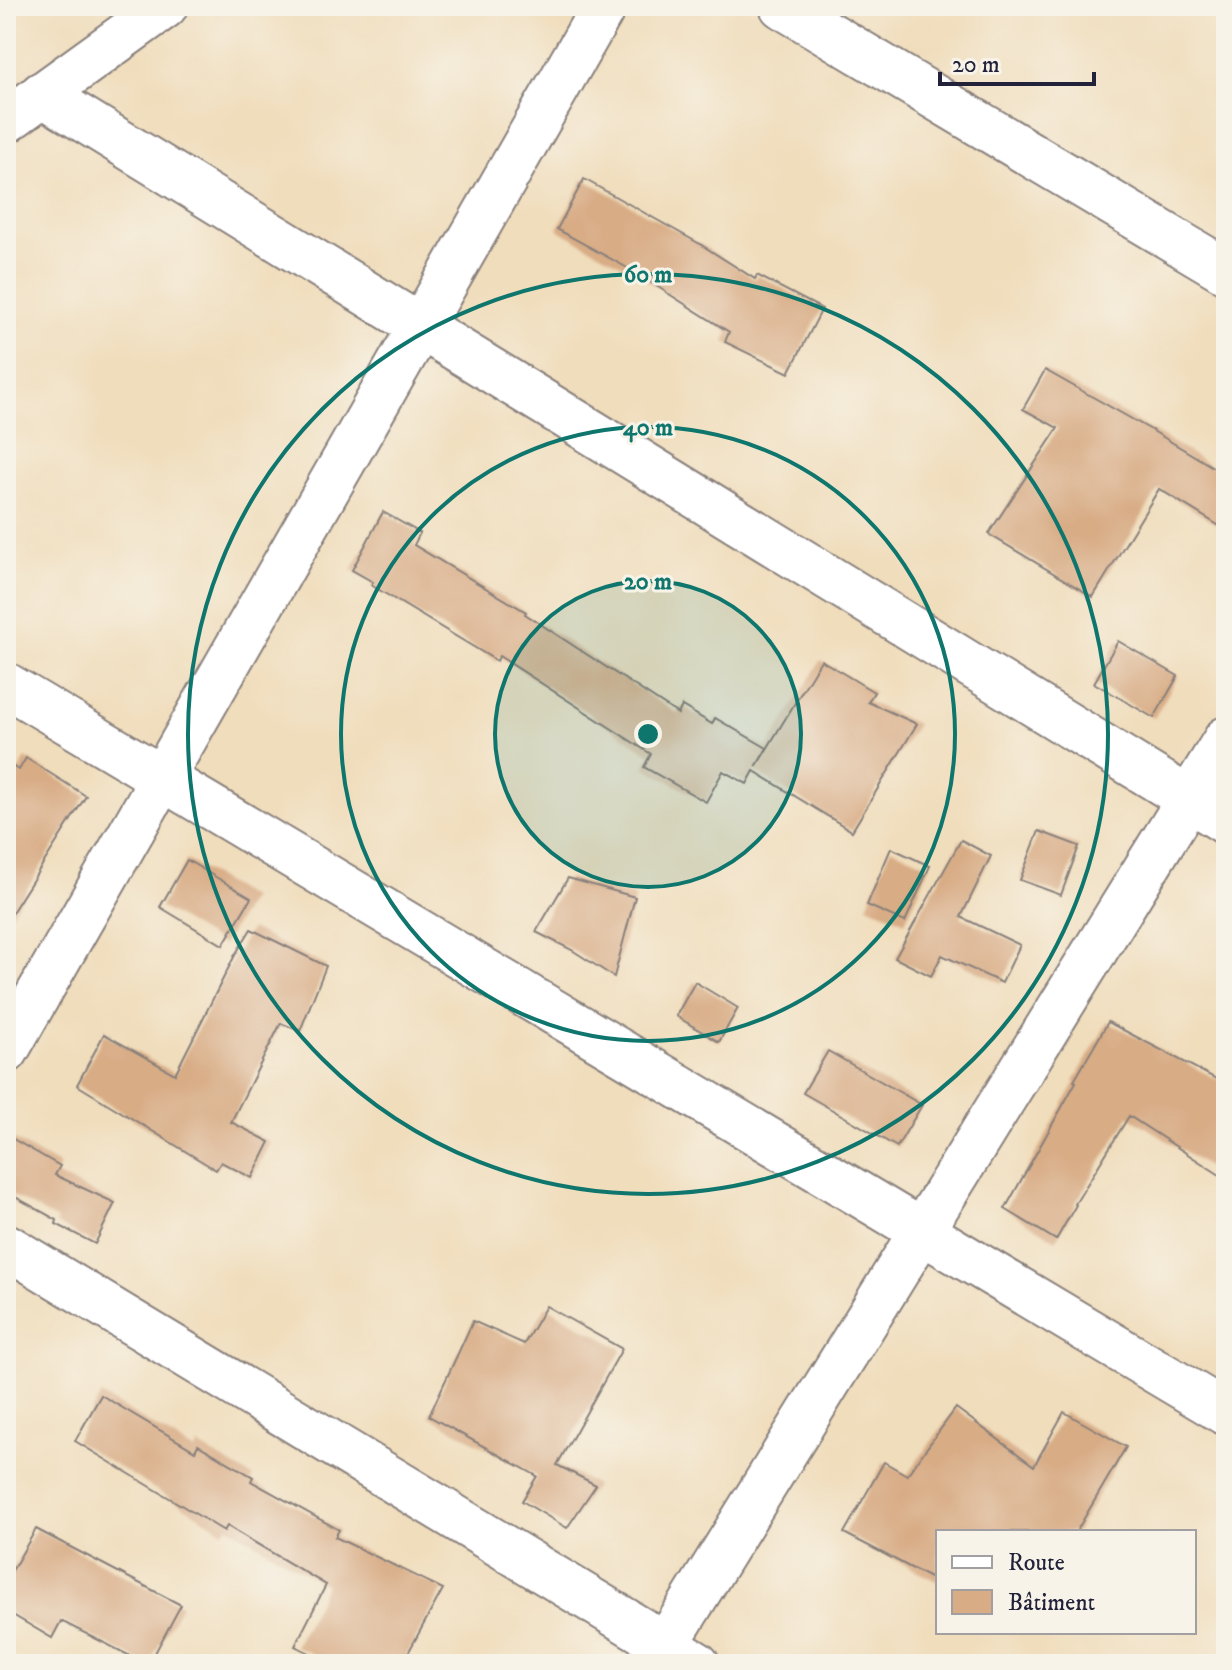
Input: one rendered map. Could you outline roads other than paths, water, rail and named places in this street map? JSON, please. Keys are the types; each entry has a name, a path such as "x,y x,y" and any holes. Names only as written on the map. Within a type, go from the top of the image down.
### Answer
{"street":[{"path":"6,121 165,6"},
{"path":"6,1051 604,6"},
{"path":"782,6 1226,271"},
{"path":"42,94 1226,822"},
{"path":"6,685 1226,1413"},
{"path":"6,1246 673,1658 922,1232 1226,739"}]}
